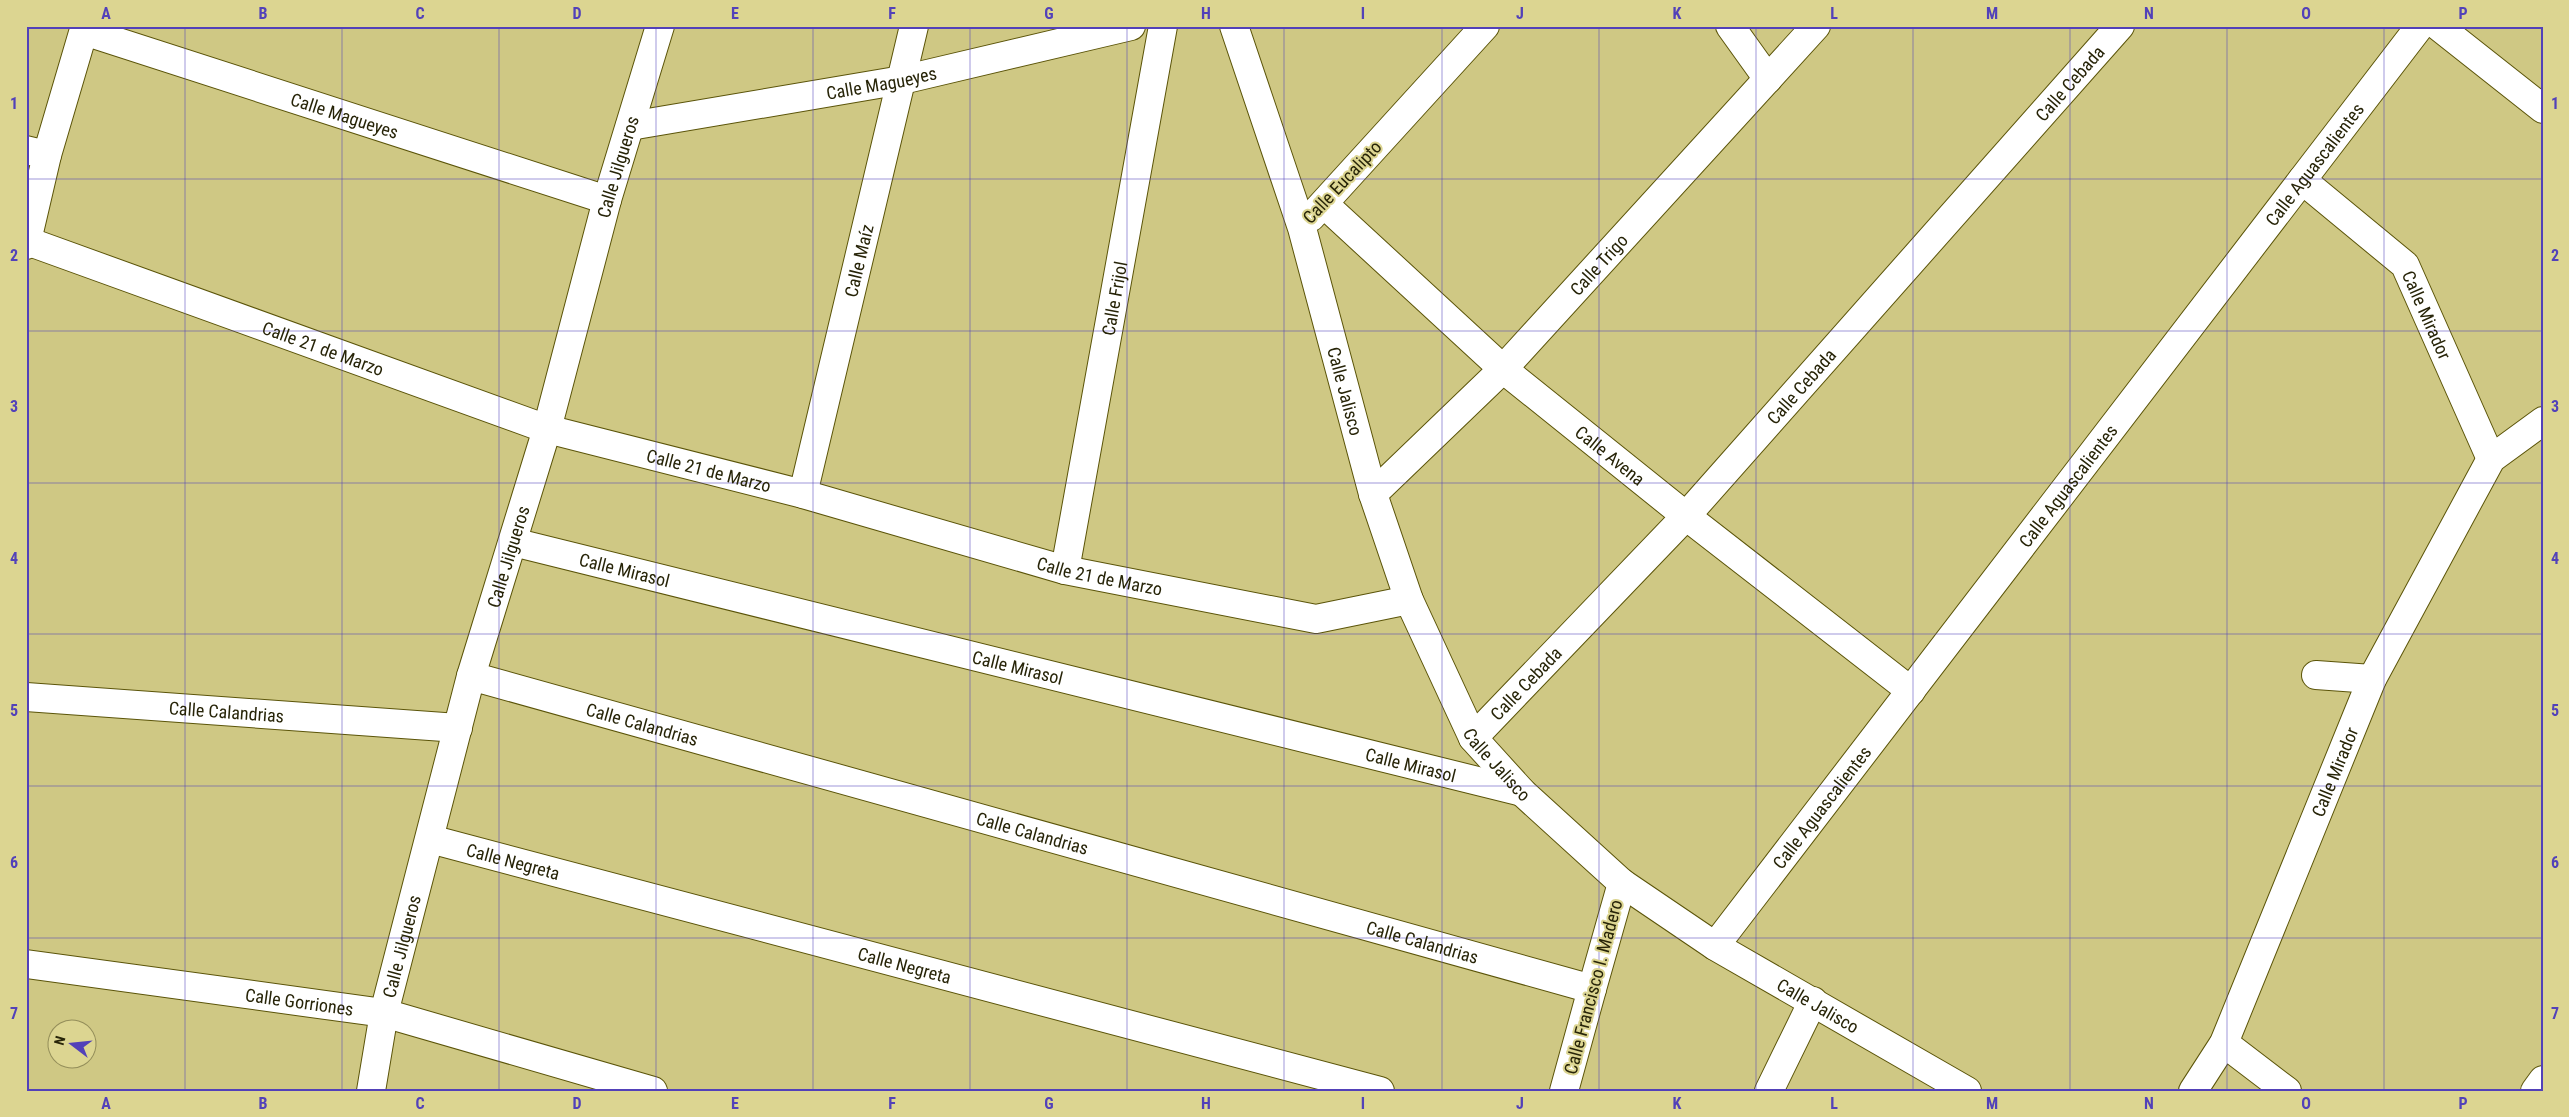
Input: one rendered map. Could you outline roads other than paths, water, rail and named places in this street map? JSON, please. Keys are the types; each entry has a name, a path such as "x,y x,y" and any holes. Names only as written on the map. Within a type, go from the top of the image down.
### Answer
{"street":[{"name":"Calle Jilgueros","path":"371,1091 384,1013 471,676 547,429 607,200 660,26"},
{"name":"Calle Maíz","path":"803,494 914,26"},
{"name":"Calle Magueyes","path":"630,126 902,80 1131,26"},
{"name":"Calle Frijol","path":"1065,570 1163,26"},
{"name":"Calle Eucalipto","path":"1234,26 1302,228 1485,26"},
{"path":"1730,26 1768,80"},
{"name":"Calle Trigo","path":"1373,494 1503,369 1816,26"},
{"name":"Calle Cebada","path":"1473,738 1686,516 2120,26"},
{"name":"Calle Aguascalientes","path":"1715,946 2420,26"},
{"path":"2438,26 2543,109"},
{"name":"Calle Magueyes","path":"84,28 607,200"},
{"path":"27,243 37,153 84,28"},
{"name":"Calle Mirador","path":"2302,180 2405,265 2491,459"},
{"name":"Calle Avena","path":"1324,204 1503,369 1686,516 1911,691"},
{"name":"Calle Jalisco","path":"1302,228 1373,494 1410,600 1473,738 1522,792 1622,883 1715,946 1967,1091"},
{"name":"Calle 21 de Marzo","path":"27,243 547,429 803,494 1065,570 1316,619 1410,600"},
{"name":"Calle Mirador","path":"2193,1091 2224,1043 2372,679 2491,459 2543,421"},
{"name":"Calle Mirasol","path":"513,542 1522,792"},
{"path":"2316,675 2372,679"},
{"name":"Calle Calandrias","path":"471,676 1592,989"},
{"name":"Calle Calandrias","path":"26,697 458,728"},
{"name":"Calle Negreta","path":"430,838 1380,1091"},
{"name":"Calle Francisco I. Madero","path":"1564,1091 1622,883"},
{"name":"Calle Gorriones","path":"26,964 384,1013 653,1091"},
{"path":"1769,1091 1813,1001"},
{"path":"2224,1043 2287,1091"},
{"path":"2535,1091 2543,1080"}]}
